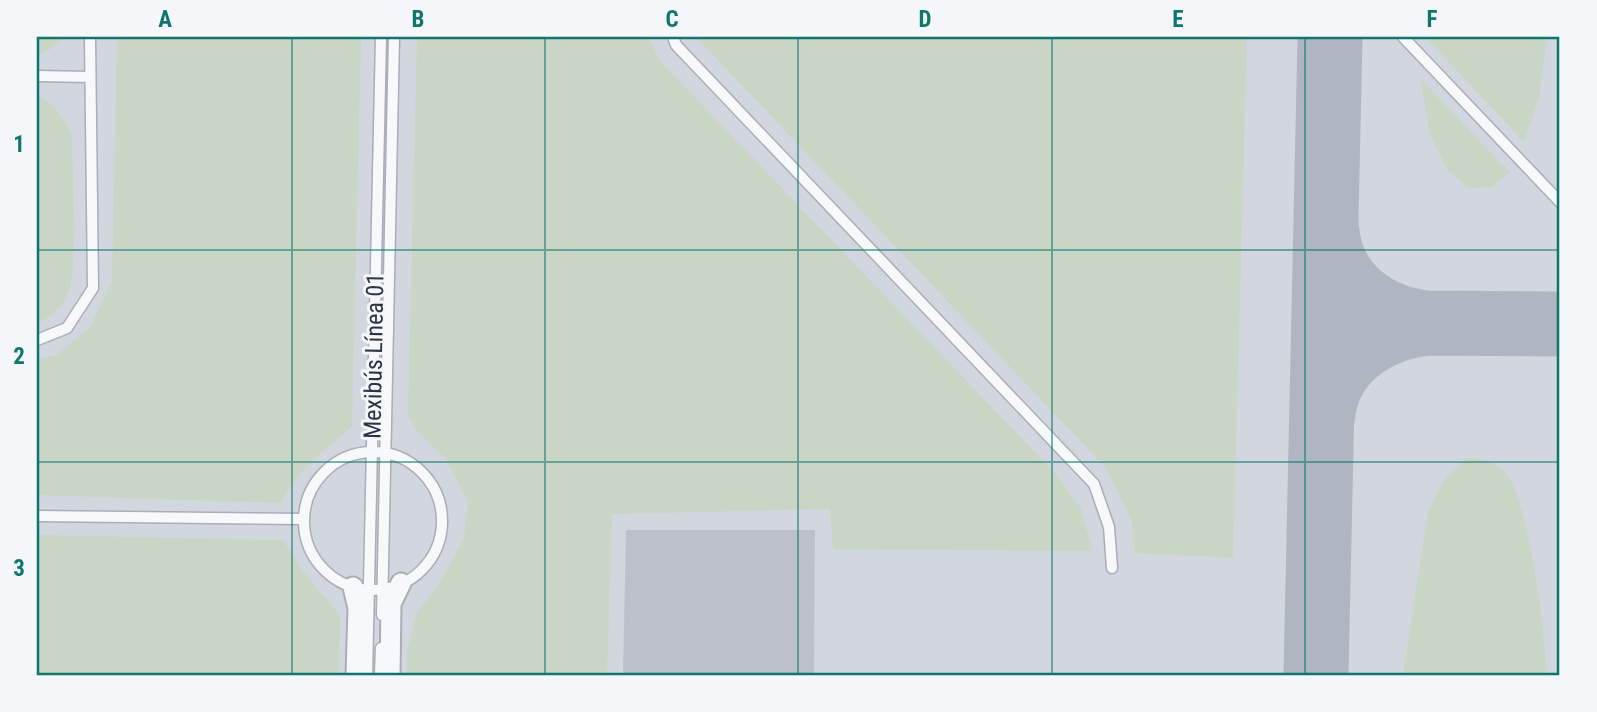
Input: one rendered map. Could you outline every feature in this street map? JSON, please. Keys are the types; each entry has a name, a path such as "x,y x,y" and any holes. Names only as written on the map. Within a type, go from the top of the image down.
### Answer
{"street":[{"path":"390,675 391,604 401,583"},
{"path":"356,675 361,589"}],"lane":[{"path":"37,340 68,328 93,288 90,37"},
{"name":"Mexibús Línea 01","path":"367,675 361,589 372,452 381,37"},
{"name":"Mexibús Línea 01","path":"380,675 394,37"},
{"path":"673,37 676,45 1094,484 1109,527 1112,568"},
{"path":"1403,37 1560,202"},
{"path":"37,76 89,77"},
{"path":"372,452 385,453 410,462 426,477 438,496 442,519 439,543 427,564 401,583 382,590 361,589 341,583 322,569 310,551 304,519 313,487 327,470 346,458 372,452"},
{"path":"37,516 304,519"}],"shaded area":[{"path":"37,37 1560,37 1560,675 37,675"}],"green space":[{"path":"37,37 64,37 55,46 37,56"},
{"path":"117,37 361,37 352,426 305,469 281,503 37,495 37,360 57,355 91,326 112,281"},
{"path":"417,37 649,37 660,61 1053,471 1080,507 1093,551 833,549 830,509 612,514 607,675 407,675 407,652 416,614 441,581 464,538 468,501 446,459 417,431 408,415"},
{"path":"696,37 1247,37 1233,558 1135,553 1132,521 1106,468"},
{"path":"1425,37 1547,37 1539,97 1524,142"},
{"path":"1420,78 1510,173 1491,187 1468,188 1447,169 1430,135"},
{"path":"37,94 59,113 72,139 74,247 70,288 65,300 49,317 37,323"},
{"path":"1467,458 1496,465 1509,478 1517,495 1535,573 1547,675 1403,675 1428,511 1445,479"},
{"path":"37,535 283,540 305,574 340,615 339,675 37,675"}],"building":[{"path":"626,530 815,530 814,675 623,675"}],"taxiway":[{"path":"1316,675 1330,37"},
{"path":"1323,414 1335,377 1358,350 1390,332 1427,323 1391,314 1360,295 1347,283 1337,267 1330,250 1327,231"},
{"path":"1427,323 1560,324"}]}
